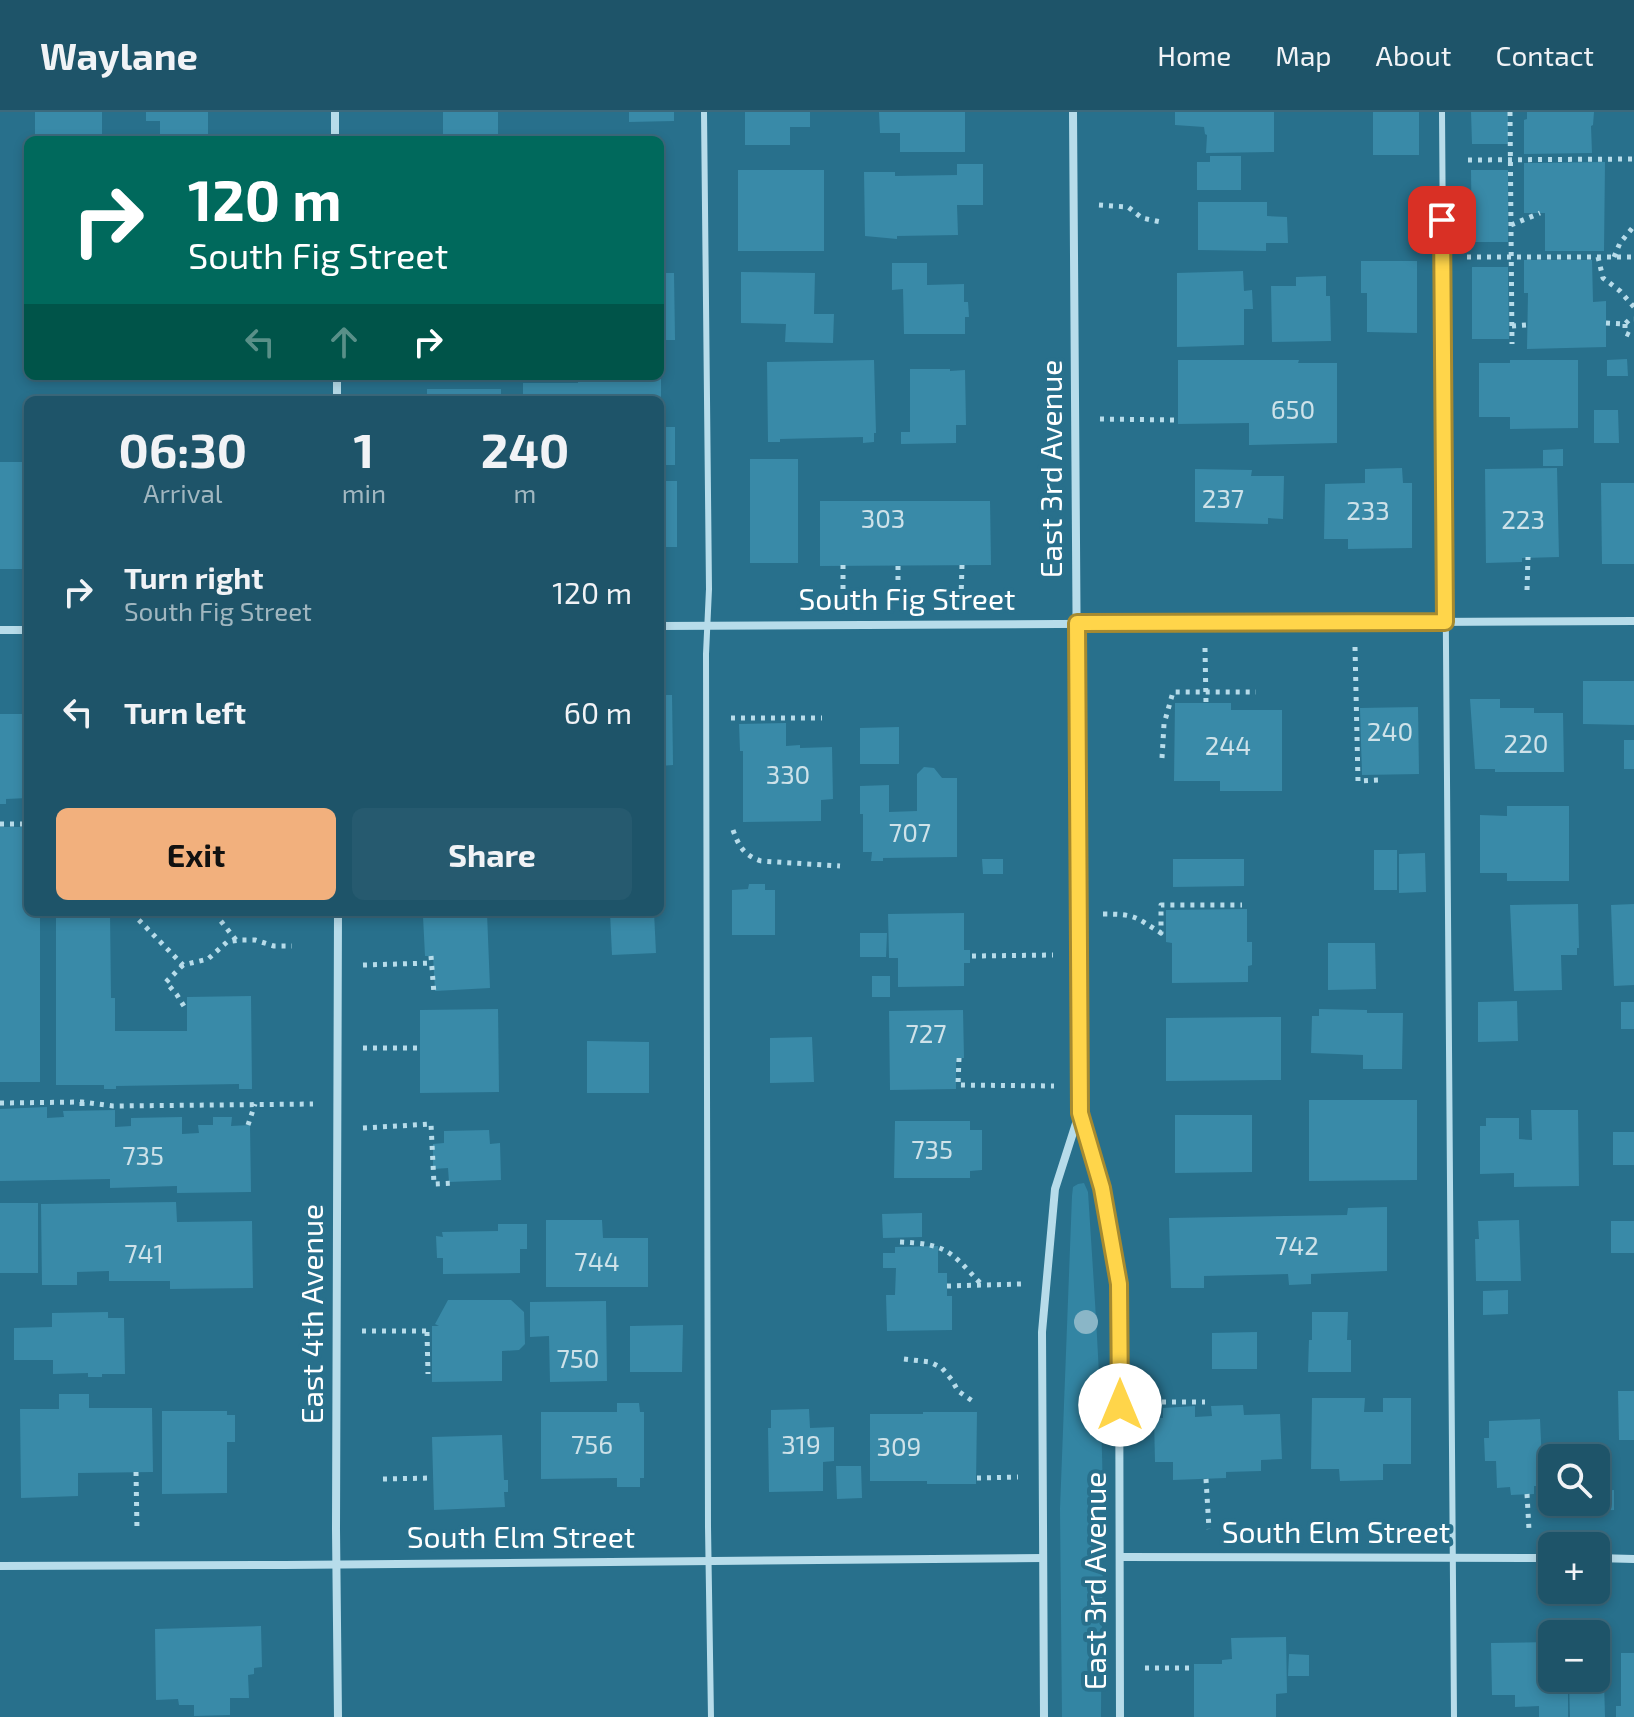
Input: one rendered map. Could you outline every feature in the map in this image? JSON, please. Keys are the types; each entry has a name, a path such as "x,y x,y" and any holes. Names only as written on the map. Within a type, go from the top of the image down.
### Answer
{"street":[{"path":"335,112 335,136"},
{"name":"East 3rd Avenue","path":"1073,112 1079,1087 1080,1113 1102,1188 1119,1284 1120,1717"},
{"name":"South Fig Street","path":"664,626 1634,621"},
{"path":"0,630 24,630"},
{"name":"East 4th Avenue","path":"338,916 338,1717"},
{"name":"East 3rd Avenue","path":"1044,1717 1042,1332 1055,1189 1080,1113"},
{"name":"South Elm Street","path":"1121,1557 1538,1558"},
{"name":"South Elm Street","path":"0,1566 1043,1558"},
{"path":"1610,1558 1634,1559"}],"lane":[{"path":"704,112 711,1717"},
{"path":"1442,112 1454,1717"}],"path":[{"path":"1510,112 1512,344"},
{"path":"1443,160 1634,159"},
{"path":"1074,206 1119,205 1128,207 1142,218 1161,222"},
{"path":"1511,225 1540,213"},
{"path":"1614,257 1620,243 1634,226"},
{"path":"1443,257 1634,257"},
{"path":"1598,257 1603,278 1634,307"},
{"path":"1634,319 1630,319 1624,329 1625,333 1634,337"},
{"path":"1606,323 1625,324"},
{"path":"1512,326 1527,325"},
{"path":"1075,419 1178,420"},
{"path":"1527,590 1528,557"},
{"path":"843,565 843,624"},
{"path":"898,565 898,624"},
{"path":"961,624 962,565"},
{"path":"1354,622 1358,781 1379,780"},
{"path":"1205,623 1206,703"},
{"path":"1162,758 1164,724 1173,692 1256,692"},
{"path":"729,731 729,718 822,718"},
{"path":"732,815 733,831 749,857 761,861 840,866"},
{"path":"0,824 24,824"},
{"path":"1078,915 1135,916 1161,933 1161,905 1242,905"},
{"path":"135,916 183,965"},
{"path":"218,916 237,941"},
{"path":"187,1011 166,982 183,965 208,959 227,942 255,940 274,946 292,946"},
{"path":"972,956 1078,955"},
{"path":"338,966 432,960 434,994"},
{"path":"338,1048 420,1048"},
{"path":"959,1058 958,1085 1079,1087"},
{"path":"82,1102 82,1111"},
{"path":"0,1103 82,1102 113,1106 289,1104"},
{"path":"248,1125 255,1104"},
{"path":"338,1129 431,1124 434,1184 453,1183"},
{"path":"900,1242 934,1245 946,1250 982,1284"},
{"path":"947,1286 1046,1285"},
{"path":"337,1331 430,1332 428,1374"},
{"path":"904,1359 930,1362 942,1368 958,1391 974,1402"},
{"path":"1137,1402 1205,1402"},
{"path":"136,1472 137,1530"},
{"path":"977,1478 1043,1477"},
{"path":"383,1479 433,1478"},
{"path":"1206,1479 1209,1529"},
{"path":"1527,1494 1529,1530"},
{"path":"1120,1669 1194,1668"}],"shaded area":[{"path":"1084,1183 1088,1192 1102,1440 1101,1717 1062,1717 1060,1509 1072,1196 1073,1187"}],"building":[{"path":"35,112 102,112 102,136 35,136"},
{"path":"146,112 208,112 208,136 160,136 160,121 146,121"},
{"path":"443,112 498,112 498,136 443,136"},
{"path":"629,112 674,112 674,121 629,122"},
{"path":"745,112 810,112 810,127 790,127 790,145 745,145"},
{"path":"879,112 965,112 965,152 900,152 900,133 880,133"},
{"path":"1175,112 1274,112 1274,152 1206,153 1204,127 1175,125"},
{"path":"1373,112 1419,112 1419,155 1373,155"},
{"path":"1471,112 1508,112 1508,144 1472,144"},
{"path":"1527,112 1594,112 1592,153 1524,154 1524,120 1527,119"},
{"path":"1210,156 1241,156 1241,190 1197,190 1197,162 1210,162"},
{"path":"1605,162 1604,251 1545,251 1545,213 1524,213 1524,163"},
{"path":"957,164 983,164 983,205 957,205 958,235 897,236 897,239 865,236 864,172 895,172 895,176 957,175"},
{"path":"738,170 824,170 824,251 738,251"},
{"path":"1471,170 1508,170 1508,242 1472,242"},
{"path":"1198,202 1267,202 1267,216 1287,217 1288,243 1266,243 1266,251 1198,250"},
{"path":"1524,260 1592,260 1593,302 1606,301 1606,347 1527,349 1528,293 1524,293"},
{"path":"1361,261 1417,261 1417,333 1367,332 1367,293 1361,293"},
{"path":"892,263 927,263 927,285 964,284 964,302 968,302 969,317 965,317 965,334 904,334 903,289 892,290"},
{"path":"1472,267 1508,267 1509,339 1472,339"},
{"path":"1243,271 1244,291 1252,290 1253,309 1244,309 1244,345 1177,347 1177,273"},
{"path":"741,272 815,273 814,314 834,314 833,343 785,342 786,324 741,323"},
{"path":"664,273 674,273 675,340 664,340"},
{"path":"1326,276 1326,296 1330,296 1331,341 1272,342 1271,286 1296,286 1296,277"},
{"path":"1627,359 1628,376 1607,376 1607,360"},
{"path":"874,360 874,442 863,443 863,437 768,442 767,362"},
{"path":"1178,360 1337,363 1337,443 1249,445 1249,423 1178,424"},
{"path":"1510,360 1578,360 1578,428 1510,429 1510,417 1479,417 1479,363 1510,363"},
{"path":"910,369 965,370 966,425 956,425 956,443 901,444 901,432 910,432"},
{"path":"578,380 661,380 661,396 523,396 523,383 578,383"},
{"path":"427,389 501,389 501,396 427,396"},
{"path":"1594,410 1618,410 1619,443 1594,443"},
{"path":"664,427 675,427 675,465 664,465"},
{"path":"1563,449 1563,466 1543,466 1543,450"},
{"path":"750,459 798,459 798,563 750,563"},
{"path":"0,462 24,462 24,569 0,569"},
{"path":"1402,468 1403,483 1412,483 1412,548 1348,549 1348,539 1324,539 1325,484 1365,483 1365,469"},
{"path":"1557,468 1559,557 1486,563 1485,469"},
{"path":"1195,469 1252,470 1251,476 1284,476 1283,519 1268,518 1268,524 1195,522"},
{"path":"664,481 677,481 677,547 664,547"},
{"path":"1601,483 1634,483 1634,564 1602,564"},
{"path":"820,501 990,501 991,565 820,566"},
{"path":"1583,681 1634,681 1634,725 1583,724"},
{"path":"664,695 672,695 673,765 664,766"},
{"path":"1470,699 1500,699 1500,708 1534,708 1534,713 1563,713 1564,772 1475,769"},
{"path":"1175,703 1231,703 1231,710 1282,710 1282,791 1220,791 1220,781 1174,781"},
{"path":"1418,707 1419,774 1362,775 1360,708"},
{"path":"0,714 24,714 24,798 6,799 6,804 0,804"},
{"path":"786,723 786,746 832,747 833,799 821,800 821,821 743,822 743,751 740,751 739,724"},
{"path":"899,727 899,764 860,764 860,728"},
{"path":"1624,740 1634,740 1634,769 1624,769"},
{"path":"924,767 934,768 942,778 957,778 957,857 883,858 883,861 871,861 872,852 863,852 860,786 889,785 889,812 917,811 917,774"},
{"path":"1507,806 1569,806 1569,881 1507,881 1507,873 1480,873 1480,815 1507,816"},
{"path":"0,827 24,827 24,916 40,916 40,1082 0,1082"},
{"path":"1374,850 1397,850 1397,890 1374,890"},
{"path":"1425,853 1426,892 1399,893 1399,854"},
{"path":"982,859 1003,859 1003,874 983,874"},
{"path":"1173,859 1244,859 1244,886 1173,887"},
{"path":"749,884 765,884 765,890 775,890 775,935 732,935 732,890 748,889"},
{"path":"1578,904 1579,948 1577,955 1561,955 1562,990 1514,991 1510,905"},
{"path":"1634,904 1634,985 1614,986 1611,905"},
{"path":"1247,909 1247,942 1252,942 1248,982 1172,983 1172,943 1166,942 1166,910"},
{"path":"964,913 964,950 970,950 970,963 964,963 964,986 898,987 898,958 889,958 888,914"},
{"path":"56,916 110,916 111,998 115,998 115,1031 187,1031 187,997 251,996 252,1089 239,1089 239,1084 116,1086 116,1089 104,1089 104,1085 56,1085"},
{"path":"423,916 487,916 490,988 435,991 433,956 425,956"},
{"path":"610,916 654,916 656,953 612,955"},
{"path":"860,933 887,933 886,957 860,957"},
{"path":"1328,943 1375,943 1376,989 1328,990"},
{"path":"872,976 890,976 890,997 872,997"},
{"path":"1517,1001 1518,1041 1478,1042 1478,1002"},
{"path":"1621,1002 1634,1002 1634,1029 1621,1029"},
{"path":"498,1009 499,1092 420,1093 420,1010"},
{"path":"1319,1009 1403,1013 1402,1069 1363,1069 1363,1055 1311,1053 1312,1016 1319,1016"},
{"path":"963,1010 964,1058 956,1058 956,1089 890,1090 889,1011"},
{"path":"1281,1017 1281,1080 1166,1081 1166,1018"},
{"path":"812,1037 814,1082 770,1083 770,1038"},
{"path":"587,1041 649,1042 649,1093 587,1093"},
{"path":"1309,1100 1417,1100 1417,1180 1309,1181"},
{"path":"47,1107 47,1118 64,1117 63,1111 115,1110 115,1127 131,1126 131,1118 182,1117 182,1134 199,1133 198,1125 213,1125 213,1117 232,1117 231,1126 250,1125 251,1192 177,1193 177,1186 110,1188 110,1179 0,1181 0,1109"},
{"path":"1531,1110 1578,1110 1579,1186 1514,1187 1514,1173 1480,1174 1480,1126 1486,1126 1486,1118 1519,1118 1519,1139 1532,1140"},
{"path":"1175,1115 1252,1115 1252,1172 1175,1173"},
{"path":"895,1121 970,1121 970,1130 982,1130 982,1170 970,1171 970,1178 894,1178"},
{"path":"489,1130 490,1144 500,1143 501,1180 449,1182 448,1168 433,1169 433,1144 444,1143 444,1131"},
{"path":"1613,1132 1634,1132 1634,1165 1613,1165"},
{"path":"176,1202 177,1222 252,1221 253,1288 170,1289 170,1281 109,1281 109,1271 77,1272 77,1285 42,1285 41,1204"},
{"path":"0,1203 38,1203 38,1273 0,1273"},
{"path":"1387,1207 1387,1271 1311,1274 1311,1284 1289,1285 1288,1274 1204,1276 1204,1288 1171,1288 1169,1218 1347,1215 1348,1208"},
{"path":"922,1213 922,1237 883,1238 882,1214"},
{"path":"546,1220 602,1220 603,1238 648,1238 648,1287 546,1287"},
{"path":"1519,1220 1521,1281 1476,1281 1478,1221"},
{"path":"1611,1221 1634,1221 1634,1253 1611,1253"},
{"path":"498,1224 527,1224 527,1249 520,1249 520,1273 443,1274 443,1258 437,1258 436,1236 443,1237 442,1232 498,1231"},
{"path":"938,1246 938,1273 947,1273 947,1296 952,1296 952,1330 887,1331 886,1295 895,1295 896,1268 883,1268 883,1253 895,1253 895,1247"},
{"path":"1508,1290 1508,1314 1483,1315 1483,1291"},
{"path":"448,1300 511,1300 524,1312 525,1344 519,1350 502,1351 502,1381 432,1382 432,1326 439,1326 435,1324"},
{"path":"606,1301 607,1381 550,1382 549,1336 530,1337 530,1302"},
{"path":"108,1312 108,1318 124,1318 125,1374 88,1377 88,1373 53,1374 53,1360 14,1360 14,1328 52,1327 52,1313"},
{"path":"1312,1312 1348,1312 1351,1372 1308,1372"},
{"path":"683,1325 682,1372 630,1372 630,1326"},
{"path":"1257,1332 1257,1369 1212,1369 1212,1333"},
{"path":"1618,1391 1634,1391 1634,1440 1619,1440"},
{"path":"59,1394 89,1394 89,1408 152,1408 153,1472 78,1473 78,1496 21,1498 20,1409 59,1409"},
{"path":"1312,1398 1365,1398 1364,1412 1383,1412 1383,1398 1411,1398 1411,1464 1383,1464 1383,1480 1340,1481 1339,1469 1311,1469"},
{"path":"617,1403 639,1403 640,1412 644,1412 644,1478 640,1478 640,1487 617,1487 617,1478 541,1479 541,1412 617,1412"},
{"path":"1243,1405 1244,1415 1280,1414 1282,1459 1261,1460 1261,1471 1226,1472 1226,1478 1173,1480 1173,1462 1155,1462 1154,1418 1163,1418 1163,1408 1195,1406 1195,1417 1212,1416 1211,1406"},
{"path":"809,1409 810,1428 834,1427 834,1461 823,1462 823,1491 769,1492 768,1428 771,1428 771,1410"},
{"path":"162,1411 227,1411 227,1415 235,1415 235,1442 227,1442 227,1493 162,1494"},
{"path":"977,1412 976,1484 870,1481 870,1414"},
{"path":"1540,1419 1538,1486 1534,1486 1534,1494 1511,1495 1510,1487 1497,1488 1496,1461 1485,1461 1484,1438 1489,1438 1489,1421"},
{"path":"502,1435 504,1480 508,1480 508,1492 504,1492 505,1507 434,1510 432,1437"},
{"path":"836,1466 861,1466 862,1498 837,1499"},
{"path":"1610,1490 1614,1490 1614,1510 1610,1510"},
{"path":"261,1626 262,1667 254,1668 254,1674 248,1675 249,1698 230,1698 230,1715 194,1716 194,1705 179,1705 178,1699 156,1700 155,1629"},
{"path":"1286,1637 1287,1693 1276,1694 1276,1717 1194,1717 1194,1664 1222,1664 1222,1660 1232,1659 1231,1638"},
{"path":"1538,1642 1538,1692 1568,1692 1568,1717 1539,1717 1539,1706 1515,1707 1515,1695 1492,1695 1491,1643"},
{"path":"1621,1653 1634,1653 1634,1717 1616,1717 1616,1706 1621,1706"},
{"path":"1289,1654 1309,1655 1309,1676 1288,1676"},
{"path":"1569,1692 1604,1692 1605,1717 1570,1717"}],"route":[{"path":"1120,1405 1119,1284 1102,1188 1080,1113 1077,623 1445,622 1442,220"}]}
